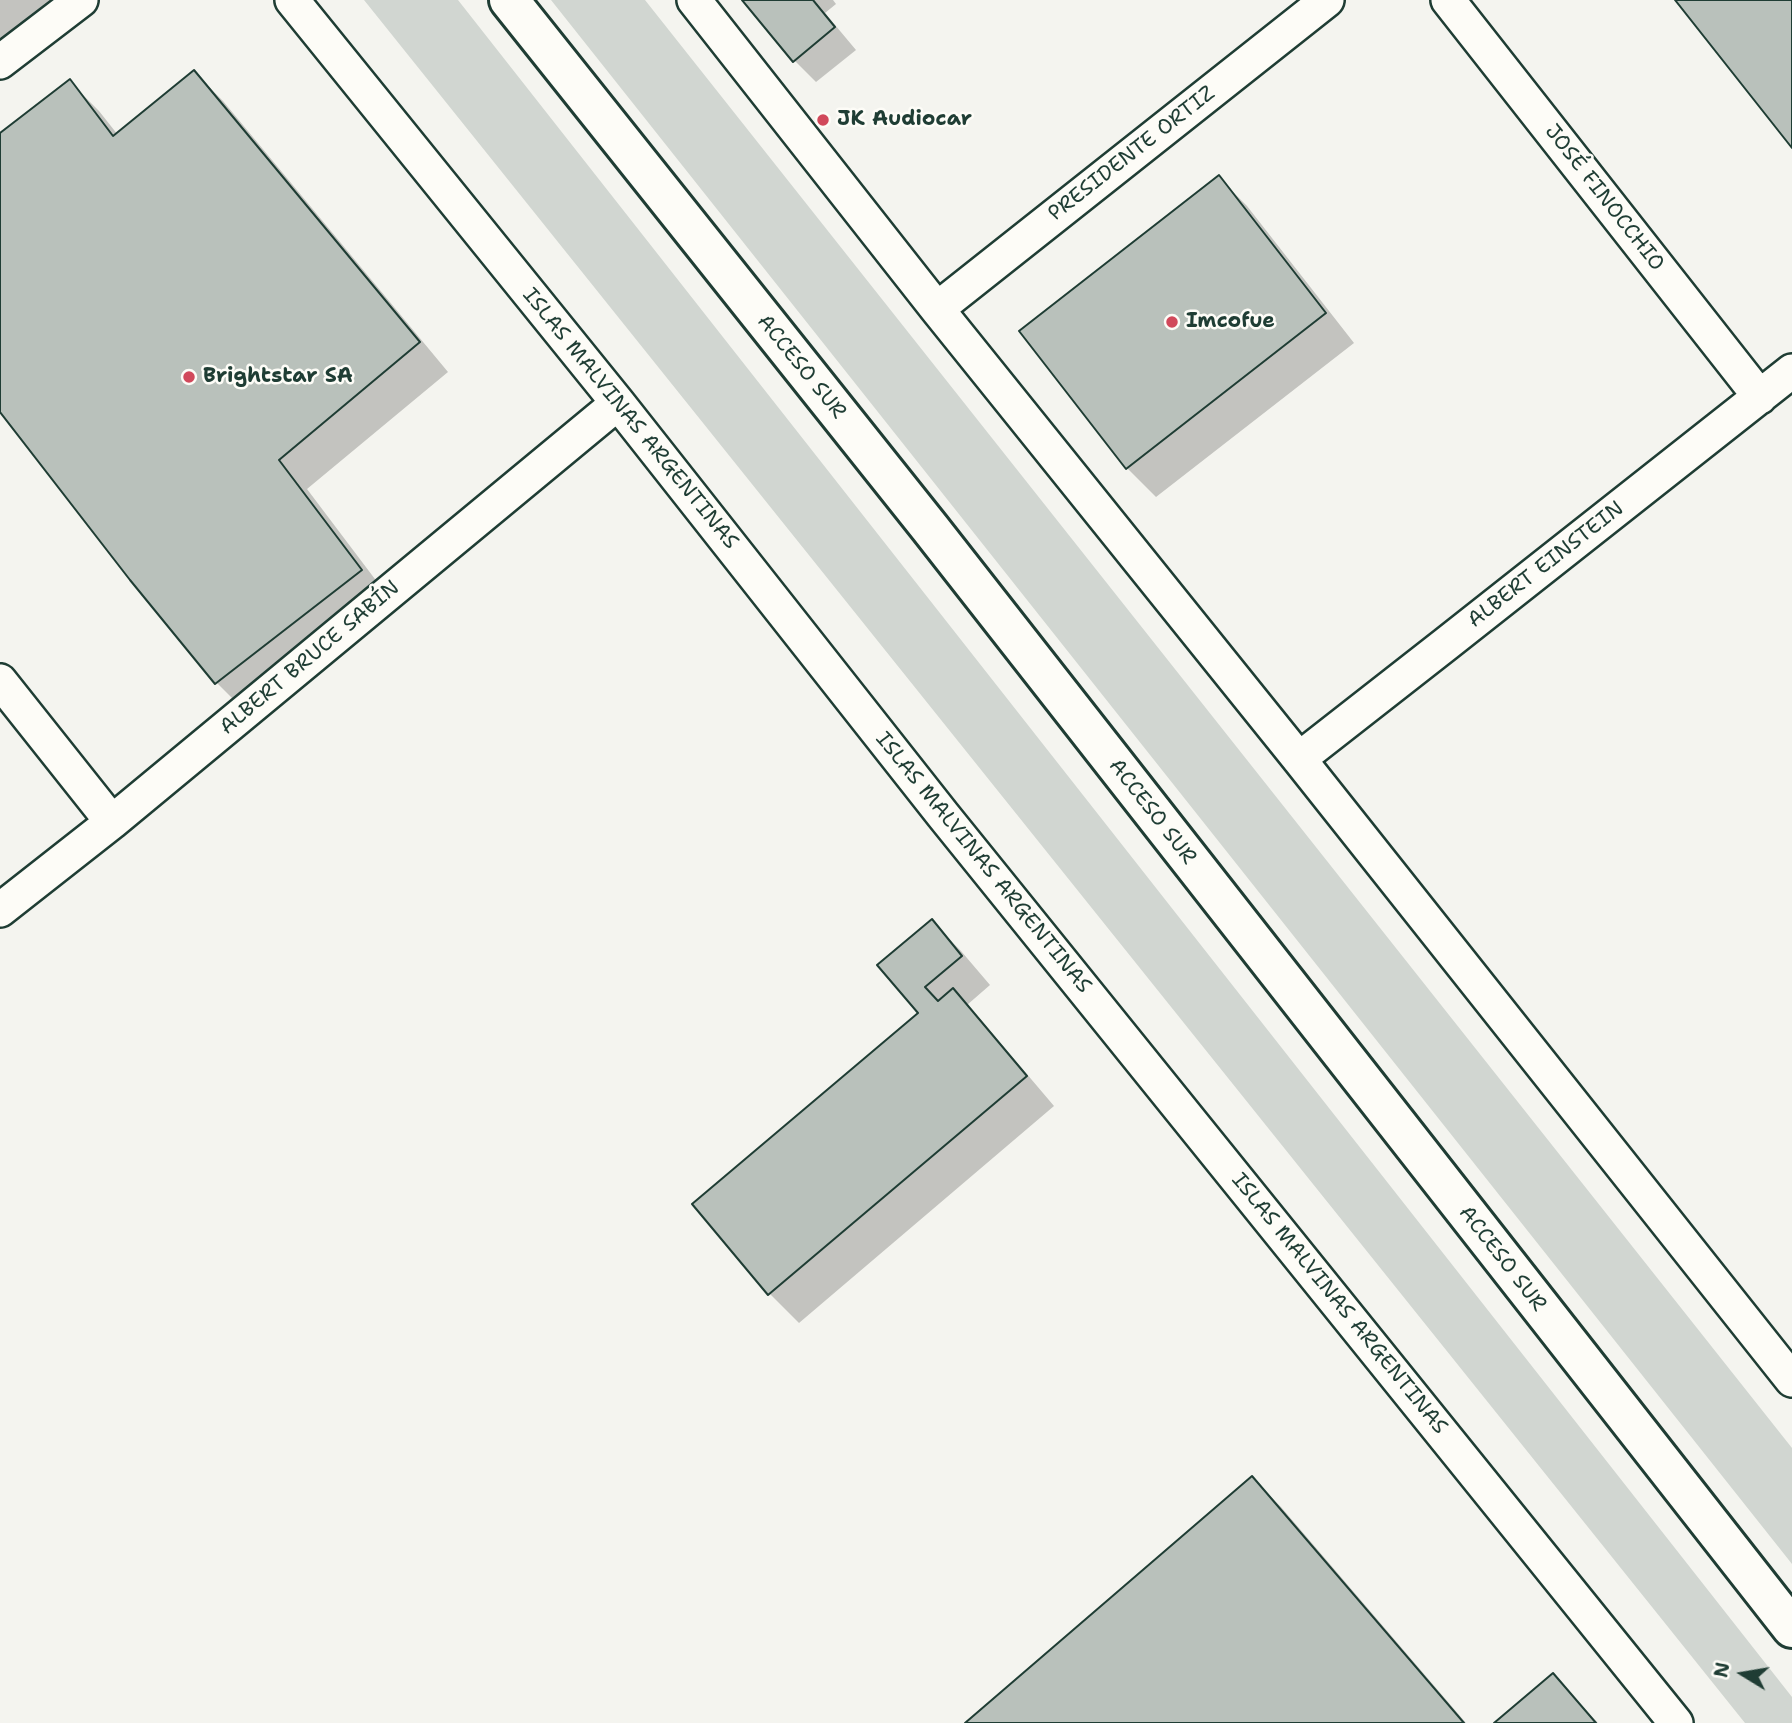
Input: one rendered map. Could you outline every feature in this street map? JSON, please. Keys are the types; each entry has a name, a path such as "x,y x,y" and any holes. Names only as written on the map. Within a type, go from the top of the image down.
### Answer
{"main road":[{"name":"ACCESO SUR","path":"509,0 930,528 1792,1628"}],"street":[{"path":"0,62 81,0"},
{"name":"ISLAS MALVINAS ARGENTINAS","path":"292,0 618,403 943,815 1676,1723"},
{"path":"694,0 937,309 1792,1380"},
{"name":"PRESIDENTE ORTIZ","path":"937,309 1327,0"},
{"name":"JOSÉ FINOCCHIO","path":"1448,0 1760,397"},
{"name":"ALBERT EINSTEIN","path":"1298,759 1792,371"},
{"name":"ALBERT BRUCE SABÍN","path":"0,909 112,822 618,403"},
{"path":"0,681 112,822"}],"shaded area":[{"path":"364,0 458,0 1792,1697 1792,1723 1745,1723"},
{"path":"551,0 645,0 1792,1448 1792,1564"}],"building":[{"path":"742,0 813,0 835,27 793,62"},
{"path":"1675,0 1792,0 1792,148"},
{"name":"Brightstar SA","path":"194,70 420,342 279,460 362,570 215,684 130,580 0,412 0,133 70,79 113,136"},
{"name":"Imcofue","path":"1219,175 1326,313 1126,469 1019,331"},
{"path":"932,919 962,956 925,987 938,1001 953,988 1027,1076 768,1295 692,1204 918,1013 877,965"},
{"path":"1252,1476 1464,1723 965,1723"},
{"path":"1553,1673 1596,1723 1494,1723"}],"place":[{"name":"JK Audiocar","path":"823,120"},
{"name":"Imcofue","path":"1172,322"},
{"name":"Brightstar SA","path":"189,377"}]}
